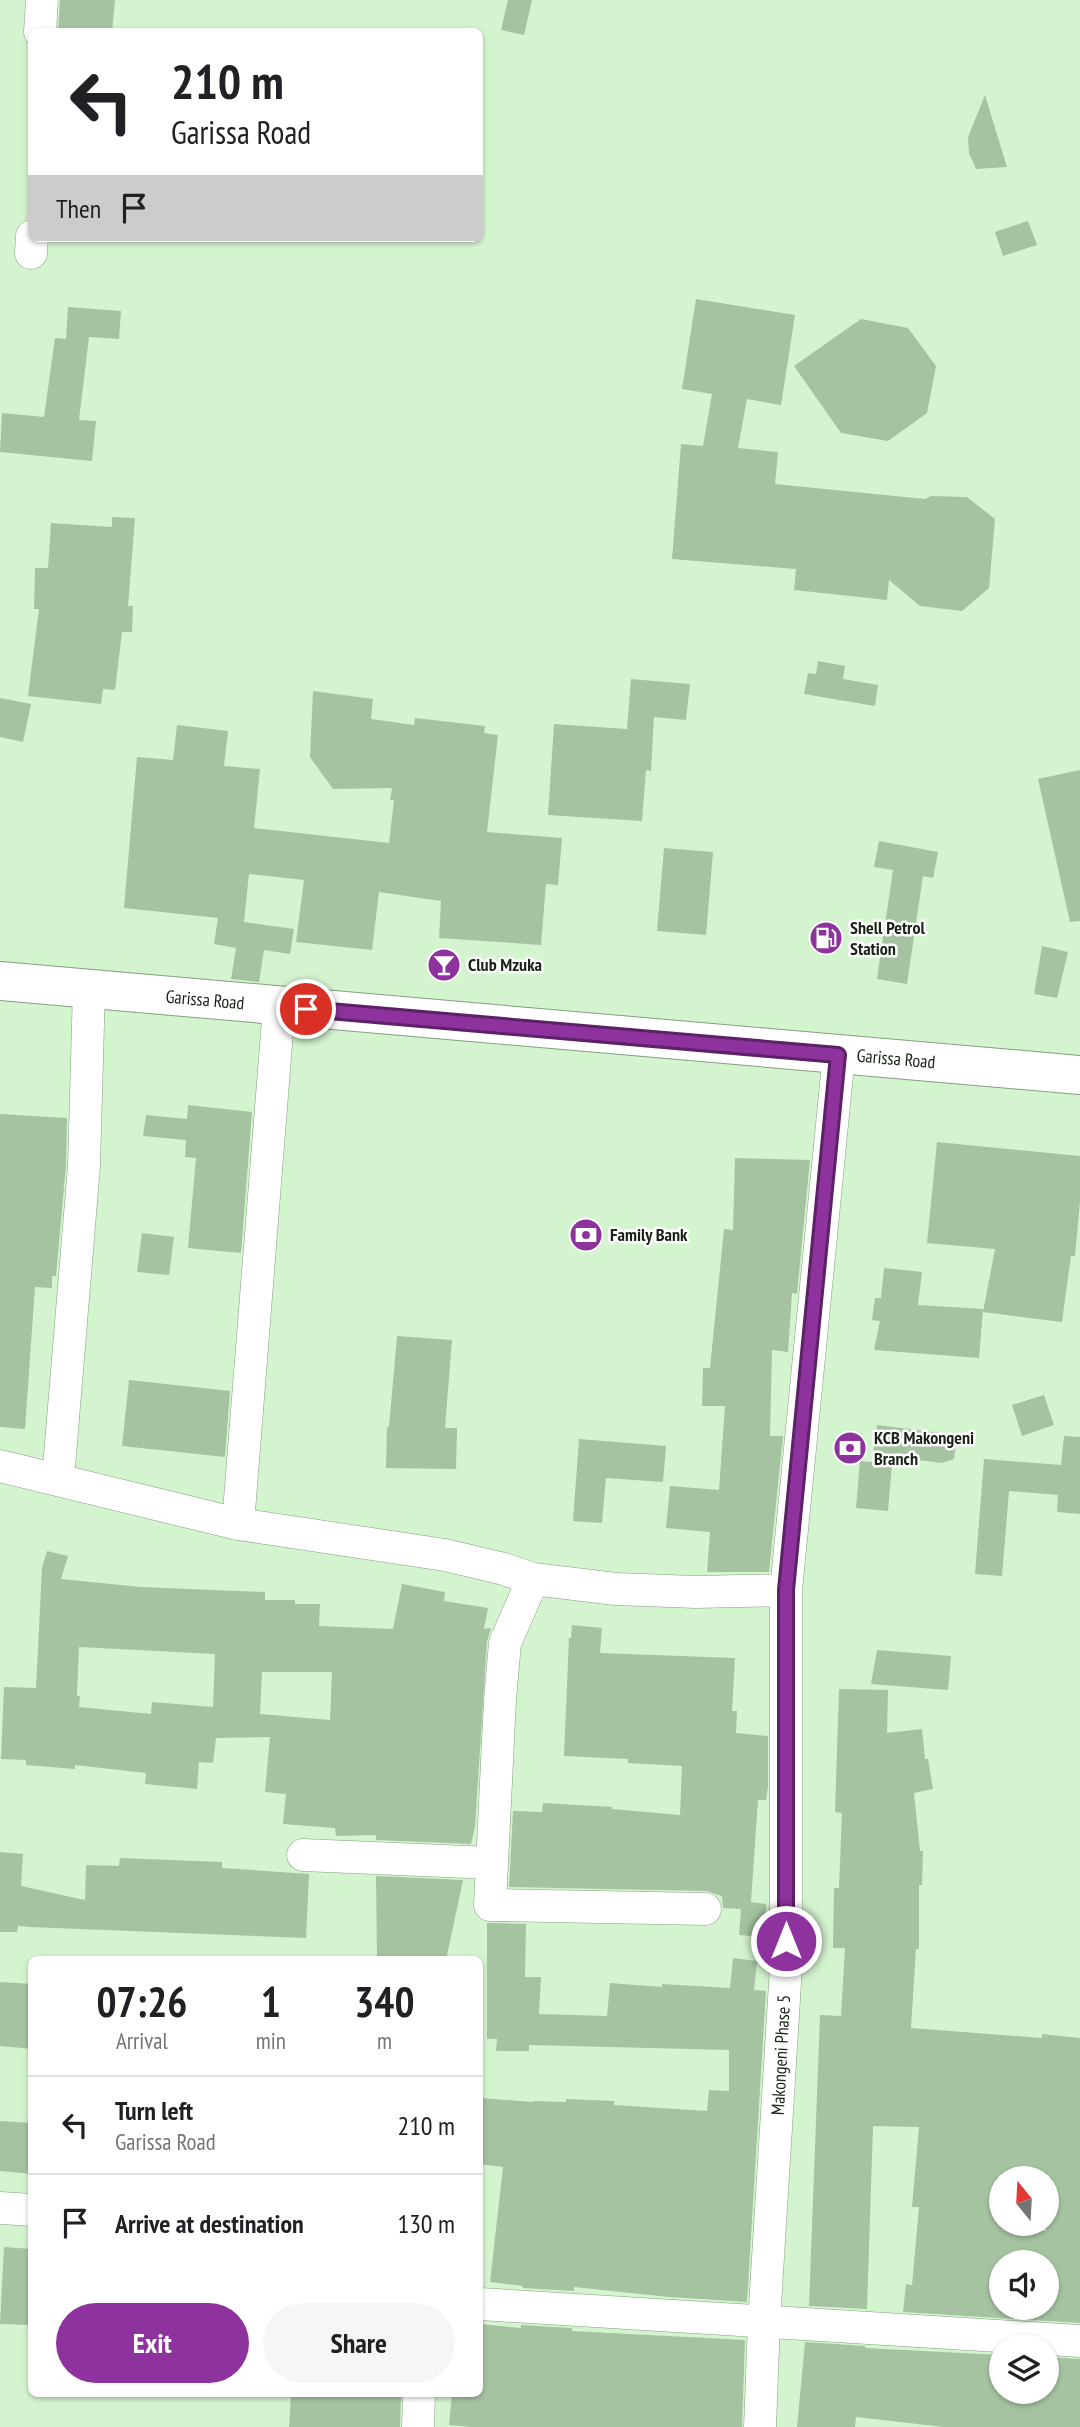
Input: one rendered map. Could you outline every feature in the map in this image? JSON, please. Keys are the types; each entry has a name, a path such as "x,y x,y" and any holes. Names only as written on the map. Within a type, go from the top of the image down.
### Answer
{"highway":[{"name":"Garissa Road","path":"0,981 1080,1075"}],"street":[{"path":"40,28 42,0"},
{"path":"58,1479 84,1167 89,989"},
{"path":"238,1524 279,1007"},
{"name":"Makongeni Phase 5","path":"760,2427 786,1967 786,1590 838,1055"},
{"path":"0,1466 238,1524 456,1557 533,1579 616,1589 696,1592 786,1590"},
{"path":"533,1579 505,1643 490,1905 705,1909"},
{"path":"303,1855 492,1863"},
{"path":"0,2208 28,2210"},
{"path":"483,2304 1080,2341"},
{"path":"418,2427 419,2397"}],"building":[{"path":"60,0 115,0 112,28 58,28"},
{"path":"508,0 532,0 524,35 501,30"},
{"path":"985,95 1007,167 976,169 969,153 968,137"},
{"path":"1028,221 1037,245 1003,256 995,232"},
{"path":"696,299 795,315 781,405 747,399 738,448 778,452 775,484 925,499 931,496 967,497 995,519 989,588 962,611 920,606 889,580 887,600 794,590 796,569 672,559 681,444 703,446 712,394 682,389"},
{"path":"68,307 121,311 119,339 89,337 79,420 96,421 92,461 0,452 2,413 44,417 55,338 66,339"},
{"path":"861,319 908,328 936,366 927,413 888,441 841,433 794,366"},
{"path":"112,517 135,518 128,606 133,606 132,632 122,632 115,690 103,689 101,704 28,696 39,609 34,609 35,568 48,568 51,523 112,527"},
{"path":"818,661 845,666 843,679 878,685 875,706 804,694 808,673 816,674"},
{"path":"631,679 690,684 686,720 654,717 651,771 646,770 642,821 548,815 554,724 627,729"},
{"path":"313,691 373,699 371,719 414,725 415,718 485,726 484,733 498,735 487,832 562,838 558,885 546,884 541,945 439,938 441,901 379,892 372,950 296,942 304,880 249,874 244,922 294,929 290,954 264,950 259,982 231,979 236,948 214,944 218,918 124,908 137,757 173,760 177,725 228,731 224,766 260,769 254,828 389,843 394,800 390,800 392,788 333,789 310,757"},
{"path":"0,698 31,704 23,742 0,737"},
{"path":"1080,770 1080,921 1070,922 1038,779"},
{"path":"879,841 938,852 933,878 923,876 907,984 877,979 893,870 874,867"},
{"path":"664,848 713,852 706,935 657,931"},
{"path":"1042,946 1068,952 1057,998 1034,994"},
{"path":"188,1105 252,1112 241,1253 188,1248 196,1158 185,1157 186,1140 143,1136 146,1115 187,1119"},
{"path":"0,1114 67,1118 66,1165 56,1276 52,1276 52,1288 35,1287 25,1429 0,1427"},
{"path":"937,1142 1080,1156 1080,1201 1075,1256 1071,1256 1062,1322 983,1312 995,1249 927,1243"},
{"path":"735,1158 810,1160 797,1294 792,1293 788,1352 772,1350 770,1436 783,1436 769,1572 707,1572 710,1532 666,1528 670,1486 719,1490 725,1406 702,1406 703,1368 710,1368 724,1229 733,1230"},
{"path":"142,1233 174,1237 169,1275 137,1272"},
{"path":"884,1268 922,1272 918,1305 983,1309 979,1358 874,1350 880,1321 872,1320 875,1298 881,1298"},
{"path":"397,1336 452,1340 445,1428 457,1428 456,1469 386,1468 387,1427"},
{"path":"129,1380 230,1391 225,1457 122,1446"},
{"path":"1044,1395 1054,1425 1022,1436 1012,1405"},
{"path":"877,1425 957,1435 954,1459 942,1463 873,1454"},
{"path":"1064,1436 1080,1437 1080,1514 1057,1512 1058,1495 1009,1491 1002,1576 975,1574 984,1459 1061,1465"},
{"path":"579,1439 666,1446 663,1482 606,1478 602,1523 573,1521"},
{"path":"860,1461 892,1464 888,1511 856,1508"},
{"path":"47,1551 68,1556 61,1579 141,1587 265,1592 265,1600 295,1600 295,1604 320,1604 319,1626 393,1629 402,1584 445,1592 444,1601 488,1608 484,1629 491,1628 487,1641 475,1827 471,1844 376,1840 376,1835 336,1836 335,1828 283,1824 286,1794 265,1792 270,1737 216,1738 213,1763 199,1762 197,1789 145,1784 146,1773 75,1765 75,1769 26,1765 26,1760 1,1759 4,1687 36,1688 42,1568","holes":["79,1647 215,1654 213,1707 152,1702 151,1714 79,1707","262,1672 332,1672 330,1720 260,1714"]},
{"path":"572,1625 602,1628 600,1653 735,1658 732,1711 737,1711 736,1733 768,1736 768,1787 766,1800 758,1800 751,1902 766,1904 764,1937 739,1935 741,1909 723,1908 722,1896 706,1891 509,1887 513,1811 542,1812 543,1803 680,1815 682,1766 628,1763 628,1759 564,1756 569,1638"},
{"path":"877,1650 951,1656 948,1690 871,1684"},
{"path":"839,1689 888,1690 887,1733 922,1729 925,1759 928,1759 933,1789 914,1793 920,1851 923,1851 922,1885 919,1885 919,1949 916,1949 911,2028 1042,2038 1042,2034 1080,2038 1080,2323 1032,2320 1059,2320 1059,2250 989,2250 989,2317 903,2312 906,2284 912,2285 919,2207 912,2207 919,2127 873,2126 867,2309 809,2306 820,2015 841,2016 845,1948 833,1948 834,1888 839,1888 842,1813 835,1812"},
{"path":"0,1852 23,1854 21,1886 85,1900 86,1865 119,1866 120,1858 222,1862 222,1868 309,1874 306,1938 18,1926 17,1932 0,1932"},
{"path":"376,1876 463,1880 447,1956 377,1956"},
{"path":"487,1923 526,1924 525,1977 541,1977 539,2014 607,2016 610,1983 730,1988 733,1958 757,1961 754,1990 766,1991 747,2302 574,2287 574,2291 523,2288 490,2282 503,2167 483,2164 483,2098 533,2102 566,2102 566,2099 614,2101 614,2105 707,2111 709,2090 729,2091 729,2050 529,2045 529,2051 496,2051 497,2039 487,2039"},
{"path":"0,1982 28,1984 28,2049 0,2046"},
{"path":"0,2121 28,2123 28,2174 0,2171"},
{"path":"4,2247 28,2249 28,2325 0,2324"},
{"path":"483,2324 745,2340 742,2427 449,2425 452,2397 483,2397"},
{"path":"805,2342 989,2354 989,2404 1059,2404 1059,2358 1080,2359 1080,2427 943,2427 856,2417 855,2427 797,2427"},
{"path":"291,2397 401,2397 400,2427 289,2427"}],"place":[{"name":"Shell Petrol Station","path":"826,938"},
{"name":"Club Mzuka","path":"444,965"},
{"name":"Family Bank","path":"586,1235"},
{"name":"KCB Makongeni Branch","path":"850,1448"}],"route":[{"path":"306,1009 838,1055 786,1590 786,1941"}]}
